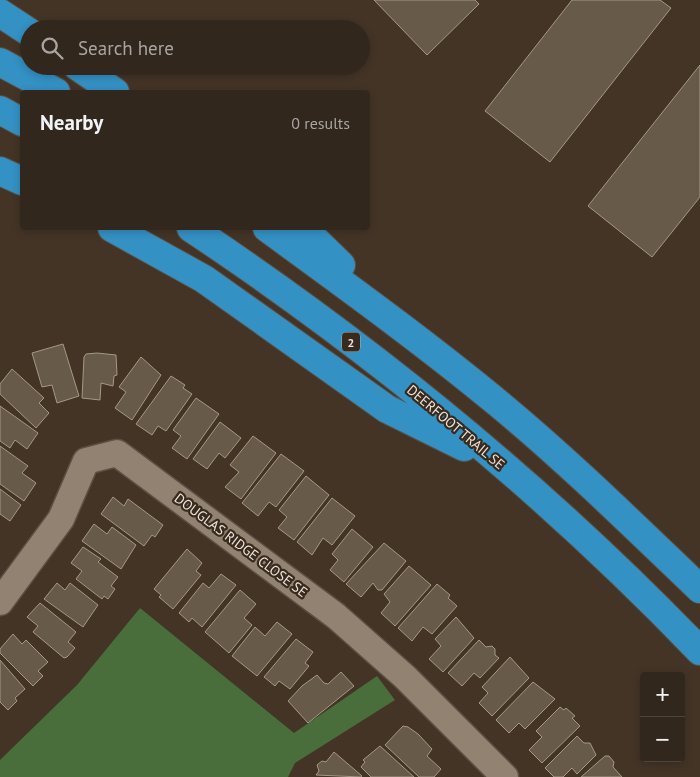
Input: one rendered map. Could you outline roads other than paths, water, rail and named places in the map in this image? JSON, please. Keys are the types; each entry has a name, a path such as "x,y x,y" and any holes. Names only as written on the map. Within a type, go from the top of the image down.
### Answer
{"highway":[{"path":"0,13 20,26"},
{"path":"0,62 20,73"},
{"path":"24,75 52,90"},
{"path":"90,75 112,90"},
{"path":"0,110 20,121"},
{"path":"0,171 20,180"},
{"path":"116,230 204,279 387,409 504,467"},
{"name":"DEERFOOT TRAIL SE","path":"194,230 386,369 504,467 549,506 664,614 700,651"},
{"path":"270,230 426,345 521,424 606,499 700,589"},
{"path":"305,230 426,345"}],"street":[{"name":"DOUGLAS RIDGE CLOSE SE","path":"0,602 61,519 86,461 117,453 336,616 405,677 499,775"}]}
